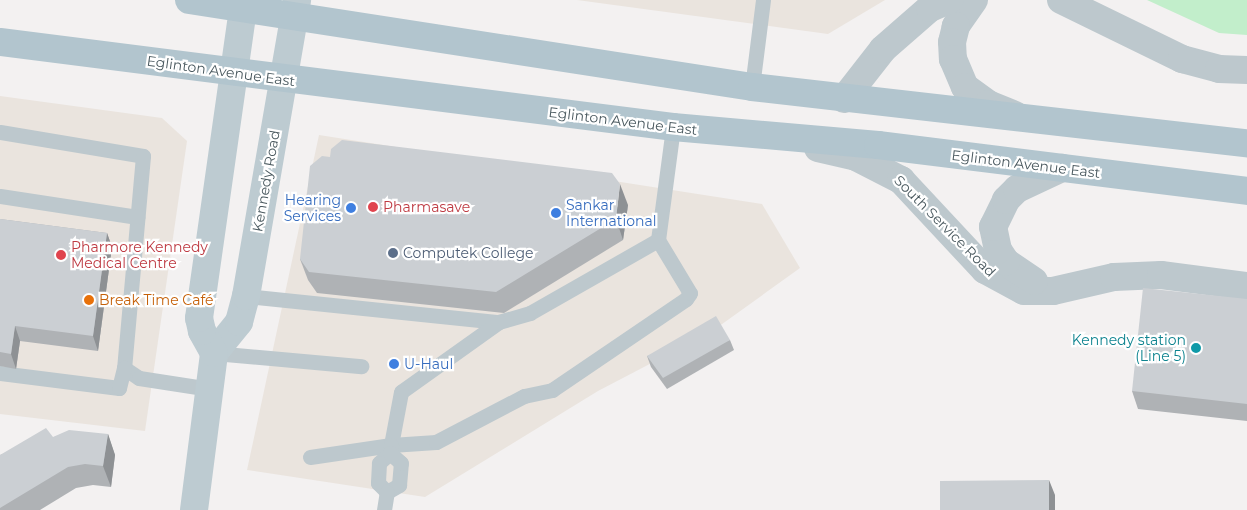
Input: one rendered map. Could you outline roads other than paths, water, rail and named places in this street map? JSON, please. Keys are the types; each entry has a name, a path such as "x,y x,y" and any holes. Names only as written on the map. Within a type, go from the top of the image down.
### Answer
{"main road":[{"path":"189,0 296,9 752,87 844,99 1247,143"},
{"path":"194,510 214,354 202,331 200,318 233,72 244,5"},
{"name":"Kennedy Road","path":"214,354 239,322 246,296 296,9"},
{"name":"Eglinton Avenue East","path":"0,42 673,127 878,146 1247,191"}],"street":[{"path":"844,99 883,49 930,8 949,0"},
{"path":"974,0 956,26 952,42 953,59 965,88 988,104 1019,117"},
{"path":"1061,0 1182,59 1219,69 1247,70"},
{"name":"South Service Road","path":"779,138 856,157 890,173 901,180 985,270 1024,291 1053,291 1114,277 1161,274 1247,286"},
{"name":"South Service Road","path":"1053,291 1018,273 1006,262 998,250 993,227 1006,200 1017,190 1062,168"}],"lane":[{"path":"752,87 763,0"},
{"path":"310,457 391,449 436,442 524,396 552,390 686,299 690,293 658,240 673,127"},
{"path":"0,132 143,156 124,368 119,388 0,373"},
{"path":"0,196 137,217"},
{"path":"384,510 387,492 399,485 401,463 391,449 401,392 499,322 530,313 658,240"},
{"path":"246,296 499,322"},
{"path":"214,354 361,366"},
{"path":"124,368 139,378 210,390"}],"place":[{"name":"Pharmasave","path":"373,207"},
{"name":"Hearing Services","path":"351,208"},
{"name":"Sankar International","path":"556,213"},
{"name":"Computek College","path":"393,253"},
{"name":"Pharmore Kennedy Medical Centre","path":"61,255"},
{"name":"Break Time Café","path":"89,300"},
{"name":"Kennedy station (Line 5)","path":"1196,348"},
{"name":"U-Haul","path":"394,364"}]}
